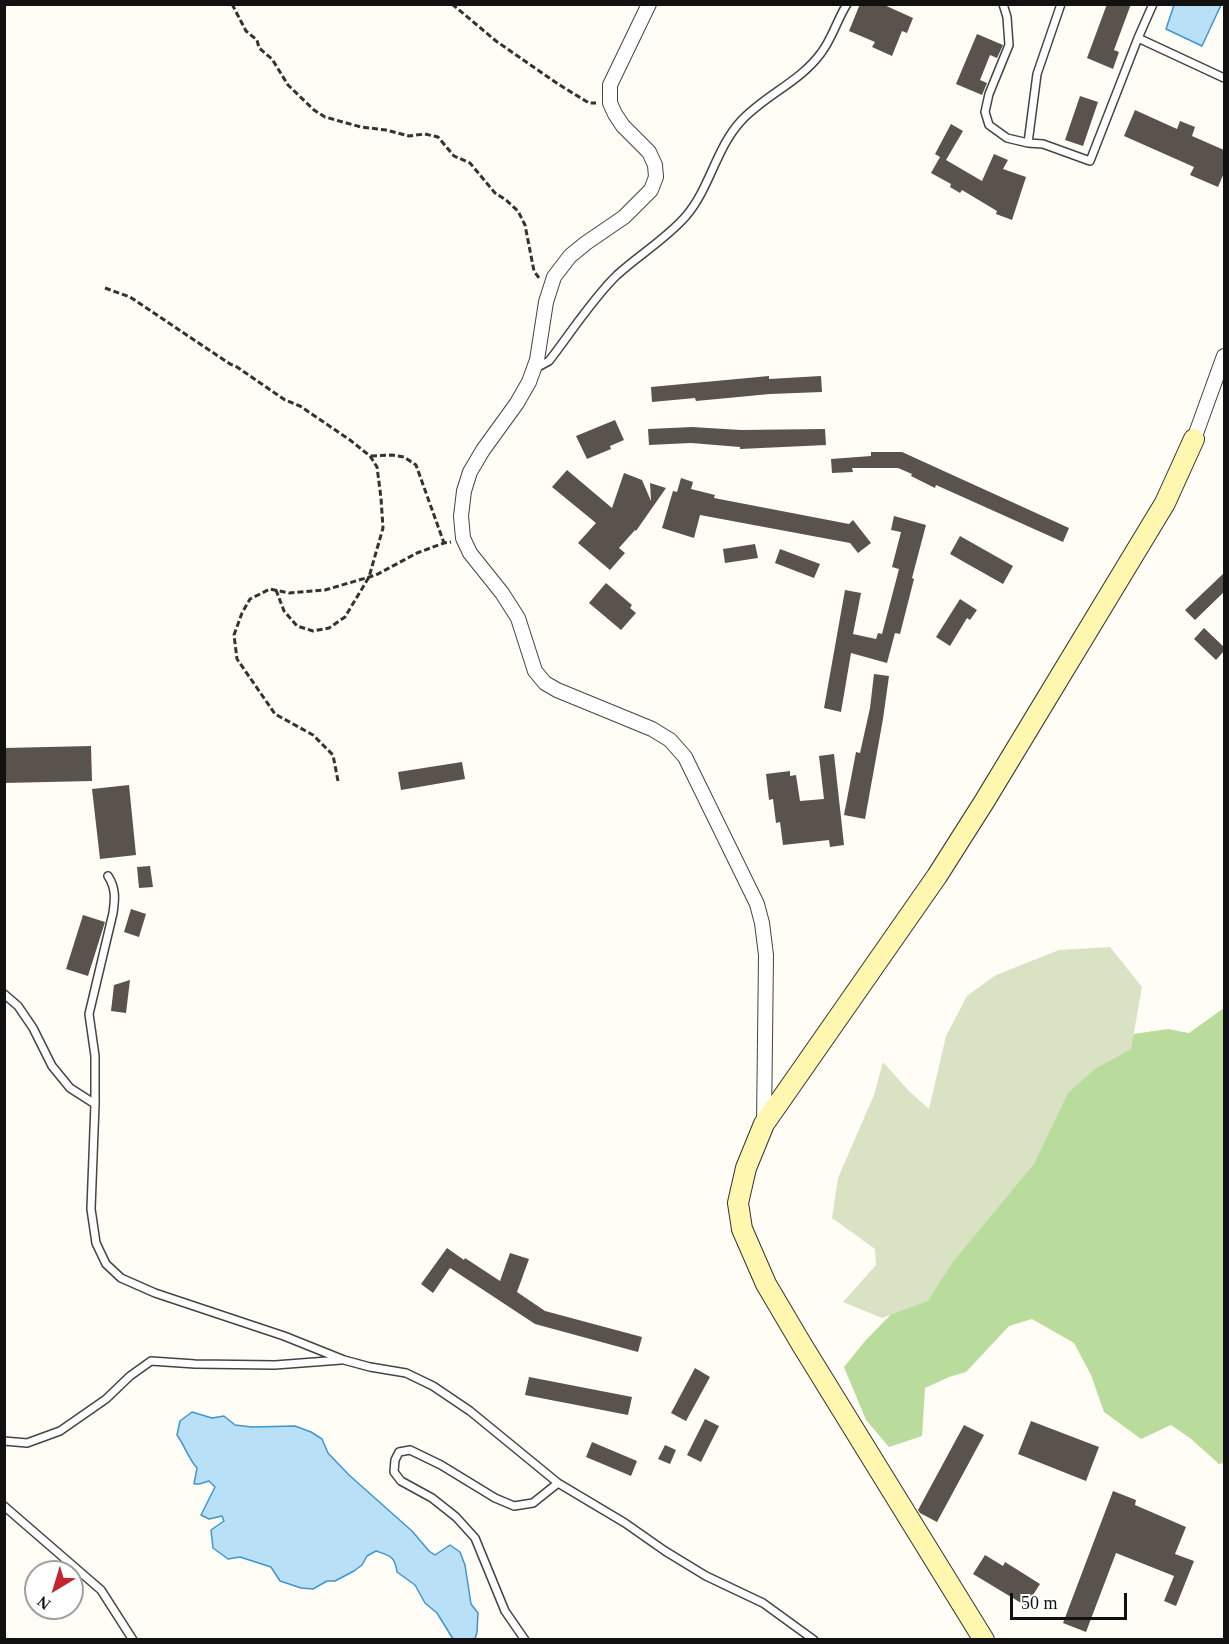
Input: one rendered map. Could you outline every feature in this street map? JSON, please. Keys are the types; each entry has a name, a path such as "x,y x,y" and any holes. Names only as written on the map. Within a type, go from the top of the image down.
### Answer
{"street":[{"path":"649,4 610,85 610,103 623,126 650,153 655,165 656,177 651,190 642,200 624,217 570,256 554,277 546,302 537,360 529,382 517,403 483,450 464,491 461,516 463,538 470,553 502,593 518,618 536,671 545,683 652,729 670,740 685,757 757,904 762,922 766,955 764,1124"},
{"path":"984,1640 766,1284 742,1228 738,1203 746,1168 764,1124 938,876 1165,503 1194,439 1224,356"}],"lane":[{"path":"534,369 549,361 618,274 670,233 688,214 702,191 721,150 741,121 760,104 784,88 822,53 847,4"},
{"path":"1003,4 1007,16 1009,45 989,94 985,112 989,125 1007,138 1043,144 1089,161 1153,4"},
{"path":"1028,143 1037,74 1061,4"},
{"path":"1138,38 1224,78"},
{"path":"108,876 116,898 89,1014 95,1056 91,1209 96,1243 106,1264 121,1278 155,1293 284,1336 344,1360 406,1374 433,1386 470,1411 558,1483 625,1523 705,1576 763,1603 814,1640"},
{"path":"4,994 18,1006 33,1028 52,1066 70,1088 95,1104"},
{"path":"4,1440 27,1443 60,1431 105,1399 130,1376 151,1361 275,1365 344,1360"},
{"path":"525,1640 505,1611 475,1538 456,1517 432,1498 401,1481 394,1472 395,1460 399,1452 410,1450 441,1465 495,1498 514,1506 533,1503 558,1483"},
{"path":"4,1506 101,1590 133,1640"}],"path":[{"path":"232,4 246,31 257,40 259,48 272,59 288,85 314,110 325,117 361,127 410,136 425,134 438,137 454,156 470,163 495,193 518,211 525,225 534,271 550,291"},
{"path":"452,4 496,41 576,97 589,104 610,103"},
{"path":"105,288 129,297 285,400 300,406 350,440 369,456 376,467 381,498 382,528 369,577 345,617 329,628 313,631 297,626 284,611 276,590"},
{"path":"369,456 392,454 404,457 416,465 444,543"},
{"path":"338,781 333,754 314,735 275,714 237,659 234,634 242,613 250,599 270,589 289,593 325,590 376,575 417,553 444,543 465,542"}],"green space":[{"path":"1110,947 1142,987 1131,1049 1095,1069 1068,1093 1034,1164 952,1263 928,1301 882,1318 843,1302 876,1265 875,1249 832,1218 838,1178 874,1095 883,1062 929,1109 946,1036 967,996 996,975 1059,950"},
{"path":"1224,1008 1224,1463 1219,1464 1190,1438 1171,1425 1141,1439 1104,1412 1091,1375 1074,1343 1032,1319 1009,1326 966,1372 925,1388 922,1436 889,1447 866,1420 844,1367 865,1341 905,1300 1019,1124 1106,1038 1168,1029 1189,1033"}],"water":[{"path":"1174,5 1221,5 1202,46 1166,29"},
{"path":"192,1412 212,1418 224,1416 235,1425 295,1426 322,1439 328,1453 349,1475 412,1531 429,1551 435,1555 450,1545 460,1552 465,1565 471,1604 478,1613 475,1639 453,1639 437,1613 425,1603 415,1585 397,1572 393,1560 376,1551 367,1556 362,1565 354,1571 313,1589 301,1588 280,1581 271,1567 240,1557 228,1559 213,1548 211,1530 224,1521 222,1516 209,1519 201,1515 215,1487 209,1481 194,1484 197,1468 177,1435 180,1421"}],"building":[{"path":"860,4 882,4 913,18 907,33 902,31 892,56 872,47 875,42 849,31"},
{"path":"1107,4 1131,4 1114,50 1119,52 1113,69 1087,58"},
{"path":"977,34 1003,45 997,58 990,55 980,80 987,83 982,95 956,84"},
{"path":"1080,96 1098,102 1083,146 1065,140"},
{"path":"1135,110 1177,129 1180,121 1195,127 1192,136 1224,150 1224,173 1218,187 1190,175 1194,167 1124,136"},
{"path":"951,124 963,131 946,160 982,181 994,154 1008,160 1003,169 1026,177 1012,220 996,214 997,211 962,190 960,193 950,187 951,184 931,173 940,157 935,154"},
{"path":"769,376 769,379 821,376 822,392 652,402 651,387"},
{"path":"615,420 624,440 610,446 611,449 587,459 576,436"},
{"path":"692,427 741,430 825,429 826,445 740,449 740,447 691,443 649,445 648,429"},
{"path":"871,452 902,452 1069,528 1063,542 936,485 935,488 898,468 852,468 853,472 832,473 831,459 871,456"},
{"path":"567,470 612,508 624,473 642,480 651,501 650,483 666,488 636,531 619,548 625,553 610,570 578,543 596,523 552,487"},
{"path":"681,478 693,482 691,489 715,495 714,498 849,524 853,520 871,543 858,553 850,543 700,515 694,538 662,528 673,491 677,492"},
{"path":"894,516 926,525 900,634 895,633 887,663 851,653 841,712 824,708 845,590 861,593 853,634 876,639 878,633 882,634 899,569 892,567 901,532 891,530"},
{"path":"960,536 1013,566 1003,584 950,554"},
{"path":"755,544 758,558 725,563 723,549"},
{"path":"780,549 820,564 814,578 775,563"},
{"path":"1224,573 1224,592 1195,620 1185,610"},
{"path":"606,583 632,605 630,608 636,613 621,630 589,603"},
{"path":"960,599 977,610 970,620 967,618 950,646 936,637"},
{"path":"1204,628 1224,647 1224,651 1216,660 1194,639"},
{"path":"874,674 889,676 865,819 844,815 856,752 860,753 870,708"},
{"path":"91,746 92,781 4,783 4,748"},
{"path":"834,754 844,845 830,847 829,840 783,845 780,822 776,823 773,799 769,800 766,774 790,771 790,776 796,775 800,801 824,799 819,756"},
{"path":"462,762 465,779 401,790 398,772"},
{"path":"129,785 136,855 100,859 92,789"},
{"path":"150,866 153,887 139,888 137,867"},
{"path":"131,909 146,914 139,937 124,932"},
{"path":"83,915 105,922 88,976 66,969"},
{"path":"130,980 126,1013 111,1011 114,985"},
{"path":"447,1248 500,1281 510,1253 529,1259 517,1292 545,1311 642,1337 638,1352 535,1324 450,1268 433,1293 421,1284"},
{"path":"695,1368 710,1377 686,1421 671,1413"},
{"path":"529,1377 632,1397 628,1415 525,1395"},
{"path":"705,1419 719,1426 701,1462 687,1455"},
{"path":"1031,1421 1099,1447 1086,1481 1018,1454"},
{"path":"964,1425 984,1435 937,1522 918,1510"},
{"path":"592,1442 637,1461 631,1476 586,1457"},
{"path":"665,1445 676,1450 670,1464 658,1459"},
{"path":"1113,1491 1136,1500 1135,1505 1186,1527 1175,1554 1194,1561 1176,1606 1164,1601 1174,1576 1116,1553 1086,1632 1063,1623"},
{"path":"985,1555 1003,1566 1005,1562 1040,1584 1026,1606 973,1574"}]}
